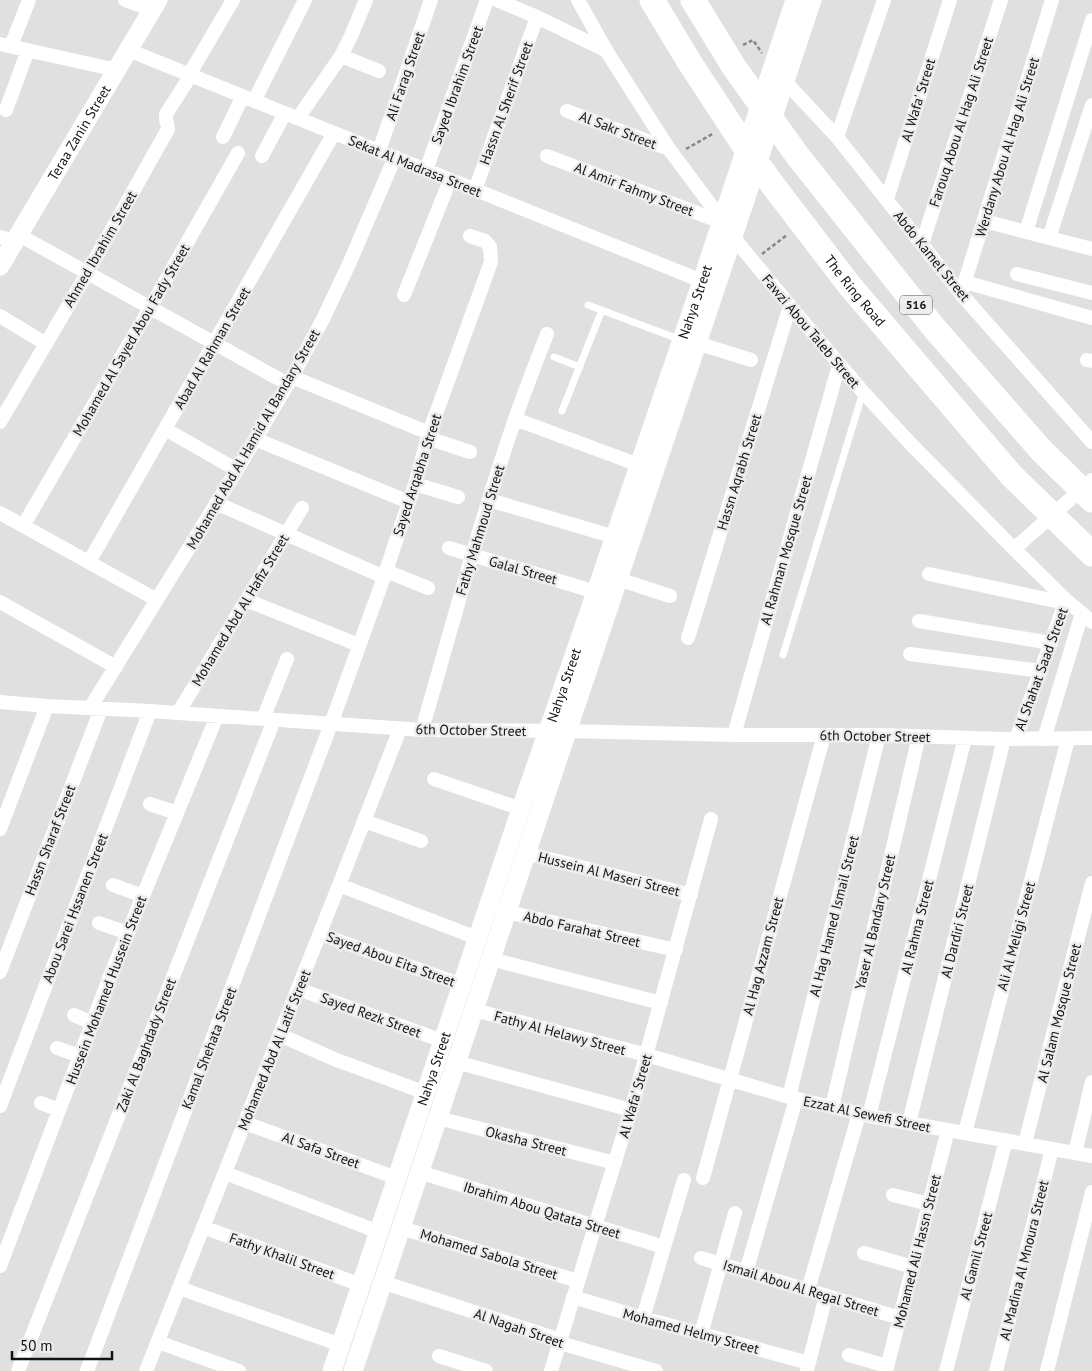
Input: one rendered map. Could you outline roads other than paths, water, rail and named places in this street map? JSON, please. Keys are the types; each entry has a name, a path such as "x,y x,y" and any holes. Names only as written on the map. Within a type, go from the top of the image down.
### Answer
{"highway":[{"name":"The Ring Road","path":"652,0 717,105 775,188 850,286 1011,475 1091,553"},
{"name":"516","path":"693,0 734,67 797,155 935,329 1041,450 1092,500"}],"main road":[{"name":"Nahya Street","path":"779,75 795,0"},
{"name":"Nahya Street","path":"332,1371 477,938 615,537 634,507 725,226 779,75 812,0"},
{"name":"Teraa Zanin Street","path":"0,266 11,237 117,70 155,5"},
{"name":"Nahya Street","path":"353,1371 618,579 634,507 640,464 689,341 702,281 725,226"}],"street":[{"path":"29,0 6,45 117,70"},
{"path":"125,0 155,5"},
{"name":"Ahmed Ibrahim Street","path":"0,422 88,272 168,129 166,114 233,0"},
{"path":"222,137 249,99 305,0"},
{"path":"262,156 341,56 366,0"},
{"name":"Ali Farag Street","path":"379,151 431,0"},
{"name":"Sayed Ibrahim Street","path":"426,170 487,0"},
{"path":"497,0 537,17 607,52"},
{"name":"Fawzi Abou Taleb Street","path":"578,0 607,52 668,149 752,260 839,365 909,442 1066,601 1087,618"},
{"path":"837,136 884,0"},
{"name":"Al Wafa' Street","path":"887,200 950,0"},
{"name":"Farouq Abou Al Hag Ali Street","path":"922,244 1001,0"},
{"name":"Werdany Abou Al Hag Ali Street","path":"963,288 1052,0"},
{"name":"Hassn Al Sherif Street","path":"475,190 537,17"},
{"path":"1026,232 1092,20"},
{"path":"6,110 28,50"},
{"name":"Sekat Al Madrasa Street","path":"128,50 702,281"},
{"path":"341,56 379,71"},
{"name":"Abdo Kamel Street","path":"779,75 837,136 922,244 963,288 1092,442"},
{"path":"1049,238 1092,105"},
{"name":"Al Sakr Street","path":"567,110 668,149"},
{"name":"Abad Al Rahman Street","path":"89,562 334,133"},
{"name":"Mohamed Al Sayed Abou Fady Street","path":"23,526 238,153"},
{"name":"Al Amir Fahmy Street","path":"547,156 725,226"},
{"name":"Mohamed Abd Al Hamid Al Bandary Street","path":"96,709 116,667 290,381 323,319 349,264 395,158"},
{"path":"404,295 450,180"},
{"path":"984,221 1092,249"},
{"name":"Sayed Arqabha Street","path":"331,724 385,574 415,484 428,436 490,262 490,247 470,236"},
{"path":"11,237 88,272 214,343 290,381 470,452"},
{"path":"1017,274 1092,293"},
{"path":"963,288 1092,318"},
{"name":"Hassn Aqrabh Street","path":"688,638 790,306"},
{"path":"0,316 46,344"},
{"name":"Fathy Mahmoud Street","path":"422,730 489,500 515,420 547,334"},
{"path":"689,341 751,360"},
{"name":"Al Rahman Mosque Street","path":"734,735 839,365"},
{"path":"515,420 640,464"},
{"path":"165,429 237,470"},
{"path":"255,439 409,502"},
{"path":"1014,549 1092,480"},
{"path":"415,484 458,497"},
{"path":"489,500 615,537"},
{"path":"216,503 385,574 428,588"},
{"name":"Mohamed Abd Al Hafiz Street","path":"178,713 302,508"},
{"path":"0,513 157,600"},
{"name":"Galal Street","path":"449,548 596,592"},
{"path":"929,574 1066,601"},
{"path":"618,579 670,596"},
{"path":"246,600 359,645"},
{"name":"Al Shahat Saad Street","path":"1010,739 1041,671 1066,601"},
{"path":"0,602 116,667"},
{"path":"1044,739 1087,618"},
{"path":"919,621 1051,642"},
{"path":"910,654 1041,671"},
{"name":"Zaki Al Baghdady Street","path":"18,1371 268,720 287,659"},
{"name":"6th October Street","path":"0,702 422,730 734,735 879,735 1010,739 1092,738"},
{"path":"0,829 47,706"},
{"name":"Hassn Sharaf Street","path":"0,972 96,709"},
{"name":"Abou Sarei Hssanen Street","path":"0,1106 150,711"},
{"name":"Hussein Mohamed Hussein Street","path":"0,1266 92,1022 217,716"},
{"name":"Kamal Shehata Street","path":"87,1371 331,724"},
{"name":"Mohamed Abd Al Latif Street","path":"146,1371 400,729"},
{"name":"Al Hag Azzam Street","path":"702,1178 824,735"},
{"name":"Al Hag Hamed Ismail Street","path":"746,1272 793,1098 879,735"},
{"name":"Yaser Al Bandary Street","path":"832,1108 919,736"},
{"name":"Al Rahma Street","path":"808,1290 864,1114 965,738"},
{"name":"Al Dardiri Street","path":"909,1123 1010,739"},
{"name":"Ali Al Meligi Street","path":"965,1133 1068,739"},
{"path":"434,778 521,809"},
{"path":"150,804 177,813"},
{"name":"Al Wafa' Street","path":"551,1371 632,1110 711,819"},
{"path":"364,821 421,841"},
{"name":"Hussein Al Maseri Street","path":"526,853 691,895"},
{"name":"Al Salam Mosque Street","path":"1026,1144 1092,883"},
{"path":"113,885 143,896"},
{"path":"339,885 477,938"},
{"name":"Abdo Farahat Street","path":"488,908 676,950"},
{"path":"99,923 128,933"},
{"name":"Sayed Abou Eita Street","path":"320,934 462,985"},
{"path":"491,960 661,1003"},
{"name":"Sayed Rezk Street","path":"298,989 443,1041"},
{"name":"Fathy Al Helawy Street","path":"474,1010 646,1056"},
{"path":"74,1015 92,1022"},
{"path":"280,1035 334,1060 426,1092"},
{"path":"57,1048 80,1056"},
{"name":"Ezzat Al Sewefi Street","path":"646,1056 832,1108 1092,1156"},
{"path":"456,1062 632,1110"},
{"path":"1075,1154 1092,1082"},
{"path":"41,1103 59,1110"},
{"name":"Okasha Street","path":"438,1118 614,1163"},
{"name":"Al Safa Street","path":"245,1122 397,1178"},
{"name":"Mohamed Ali Hassn Street","path":"887,1368 948,1130"},
{"name":"Al Gamil Street","path":"946,1371 1006,1140"},
{"name":"Al Madina Al Mnoura Street","path":"996,1371 1052,1149"},
{"name":"Ibrahim Abou Qatata Street","path":"420,1172 664,1247"},
{"path":"225,1173 379,1232"},
{"path":"643,1318 684,1180"},
{"path":"1047,1371 1092,1192"},
{"path":"893,1194 929,1204"},
{"path":"701,1334 735,1213"},
{"name":"Fathy Khalil Street","path":"203,1227 361,1285"},
{"name":"Mohamed Sabola Street","path":"401,1228 578,1281"},
{"path":"864,1253 913,1267"},
{"name":"Ismail Abou Al Regal Street","path":"701,1258 900,1318"},
{"name":"Al Nagah Street","path":"382,1282 554,1338 560,1343 656,1371"},
{"path":"179,1288 341,1345"},
{"path":"808,1367 826,1296"},
{"name":"Mohamed Helmy Street","path":"574,1297 808,1367"},
{"path":"158,1342 239,1371"},
{"path":"849,1355 887,1368"},
{"path":"446,1362 486,1371"}],"lane":[{"path":"588,305 689,341"},
{"path":"562,411 602,310"},
{"path":"554,357 580,367"},
{"path":"783,654 863,392"}]}
